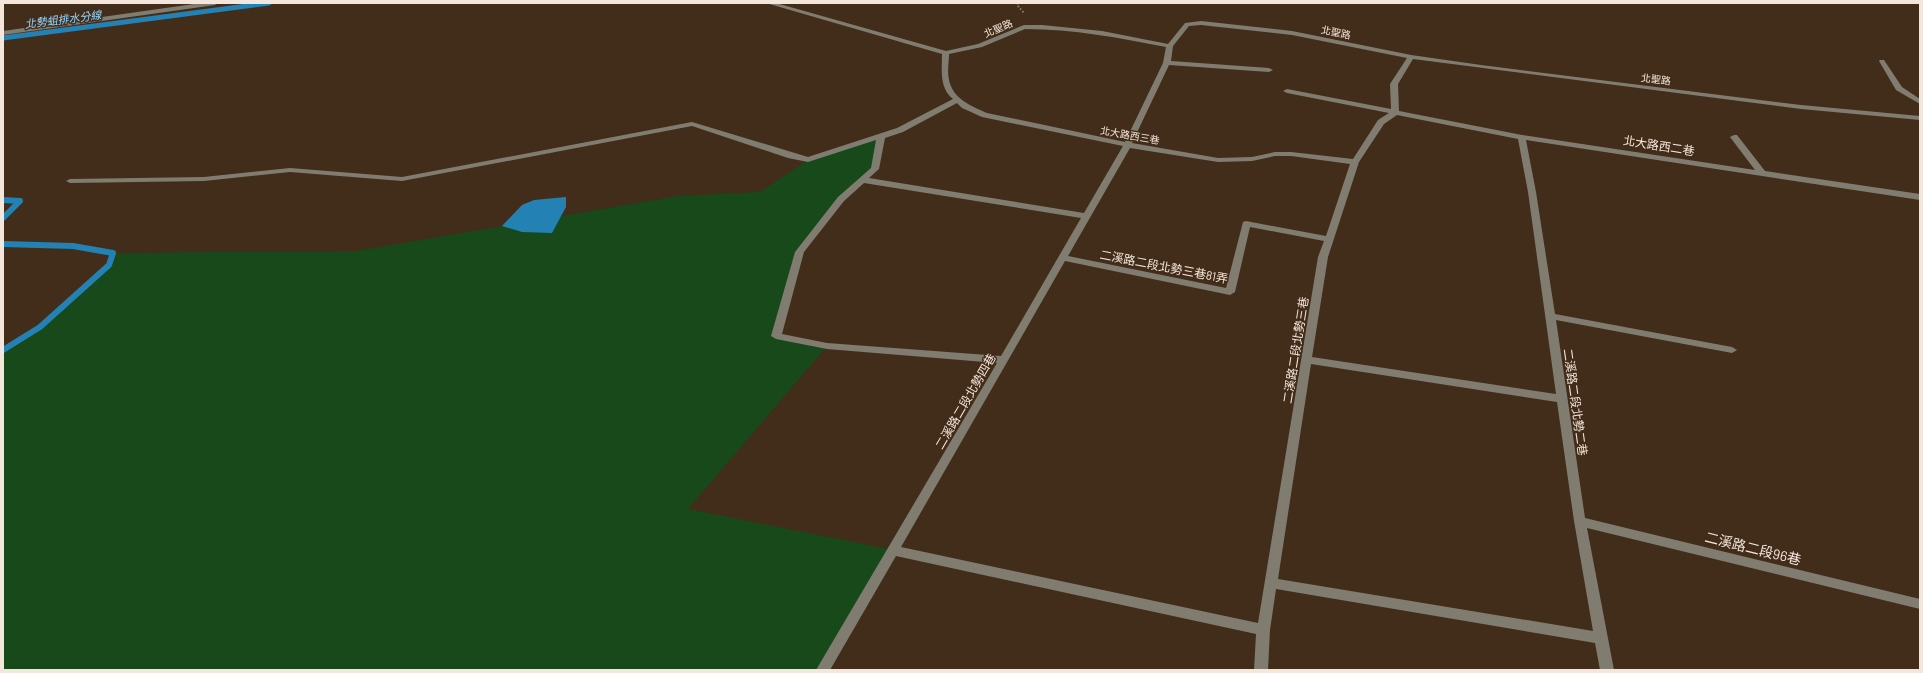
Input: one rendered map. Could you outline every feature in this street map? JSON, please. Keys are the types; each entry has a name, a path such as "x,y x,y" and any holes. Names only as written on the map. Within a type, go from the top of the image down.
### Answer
{"street":[{"path":"3,33 215,3"},
{"name":"北聖路","path":"769,3 908,41 946,53 980,46 1024,27 1042,27 1102,33 1170,46 1187,24 1202,23 1292,33 1411,57 1801,107 1920,118"},
{"name":"二溪路二段北勢四巷","path":"823,670 1128,144 1167,63 1170,46"},
{"name":"北大路西三巷","path":"946,53 945,79 952,95 965,106 985,115 1104,141 1218,160 1252,159 1275,154 1291,154 1355,162"},
{"path":"1395,113 1394,84 1411,57"},
{"path":"1882,61 1899,88 1920,102"},
{"path":"1167,63 1269,70"},
{"name":"北大路西二巷","path":"1287,91 1522,137 1920,197"},
{"path":"70,181 204,179 290,170 402,178 692,124 791,156 808,160 900,130 957,100"},
{"name":"二溪路二段北勢三巷","path":"1261,670 1263,630 1323,257 1355,162 1381,122 1395,113"},
{"path":"881,136 875,169 841,199 800,252 776,336 827,346 1004,360"},
{"name":"二溪路二段北勢二巷","path":"1522,137 1532,192 1580,521 1607,670"},
{"path":"1734,137 1762,173"},
{"path":"863,180 1086,216"},
{"name":"二溪路二段北勢三巷81弄","path":"1062,258 1230,292 1246,224 1329,239"},
{"path":"1550,316 1732,350"},
{"path":"1306,360 1562,400"},
{"name":"二溪路二段96巷","path":"1580,521 1920,604"},
{"path":"893,550 1263,630"},
{"path":"1271,583 1601,638"}],"green space":[{"path":"881,136 875,169 841,199 800,252 776,335 827,346 688,509 893,550 823,670 3,670 3,350 40,327 109,265 113,253 357,251 678,196 760,192 808,160"}],"water":[{"path":"566,197 566,207 552,233 522,232 502,226 522,205 534,200"}],"waterway":[{"name":"北勢蛆排水分線","path":"3,38 269,3"},
{"path":"3,200 20,201 3,218"},
{"path":"3,244 73,246 113,253 109,265 40,327 3,350"}]}
